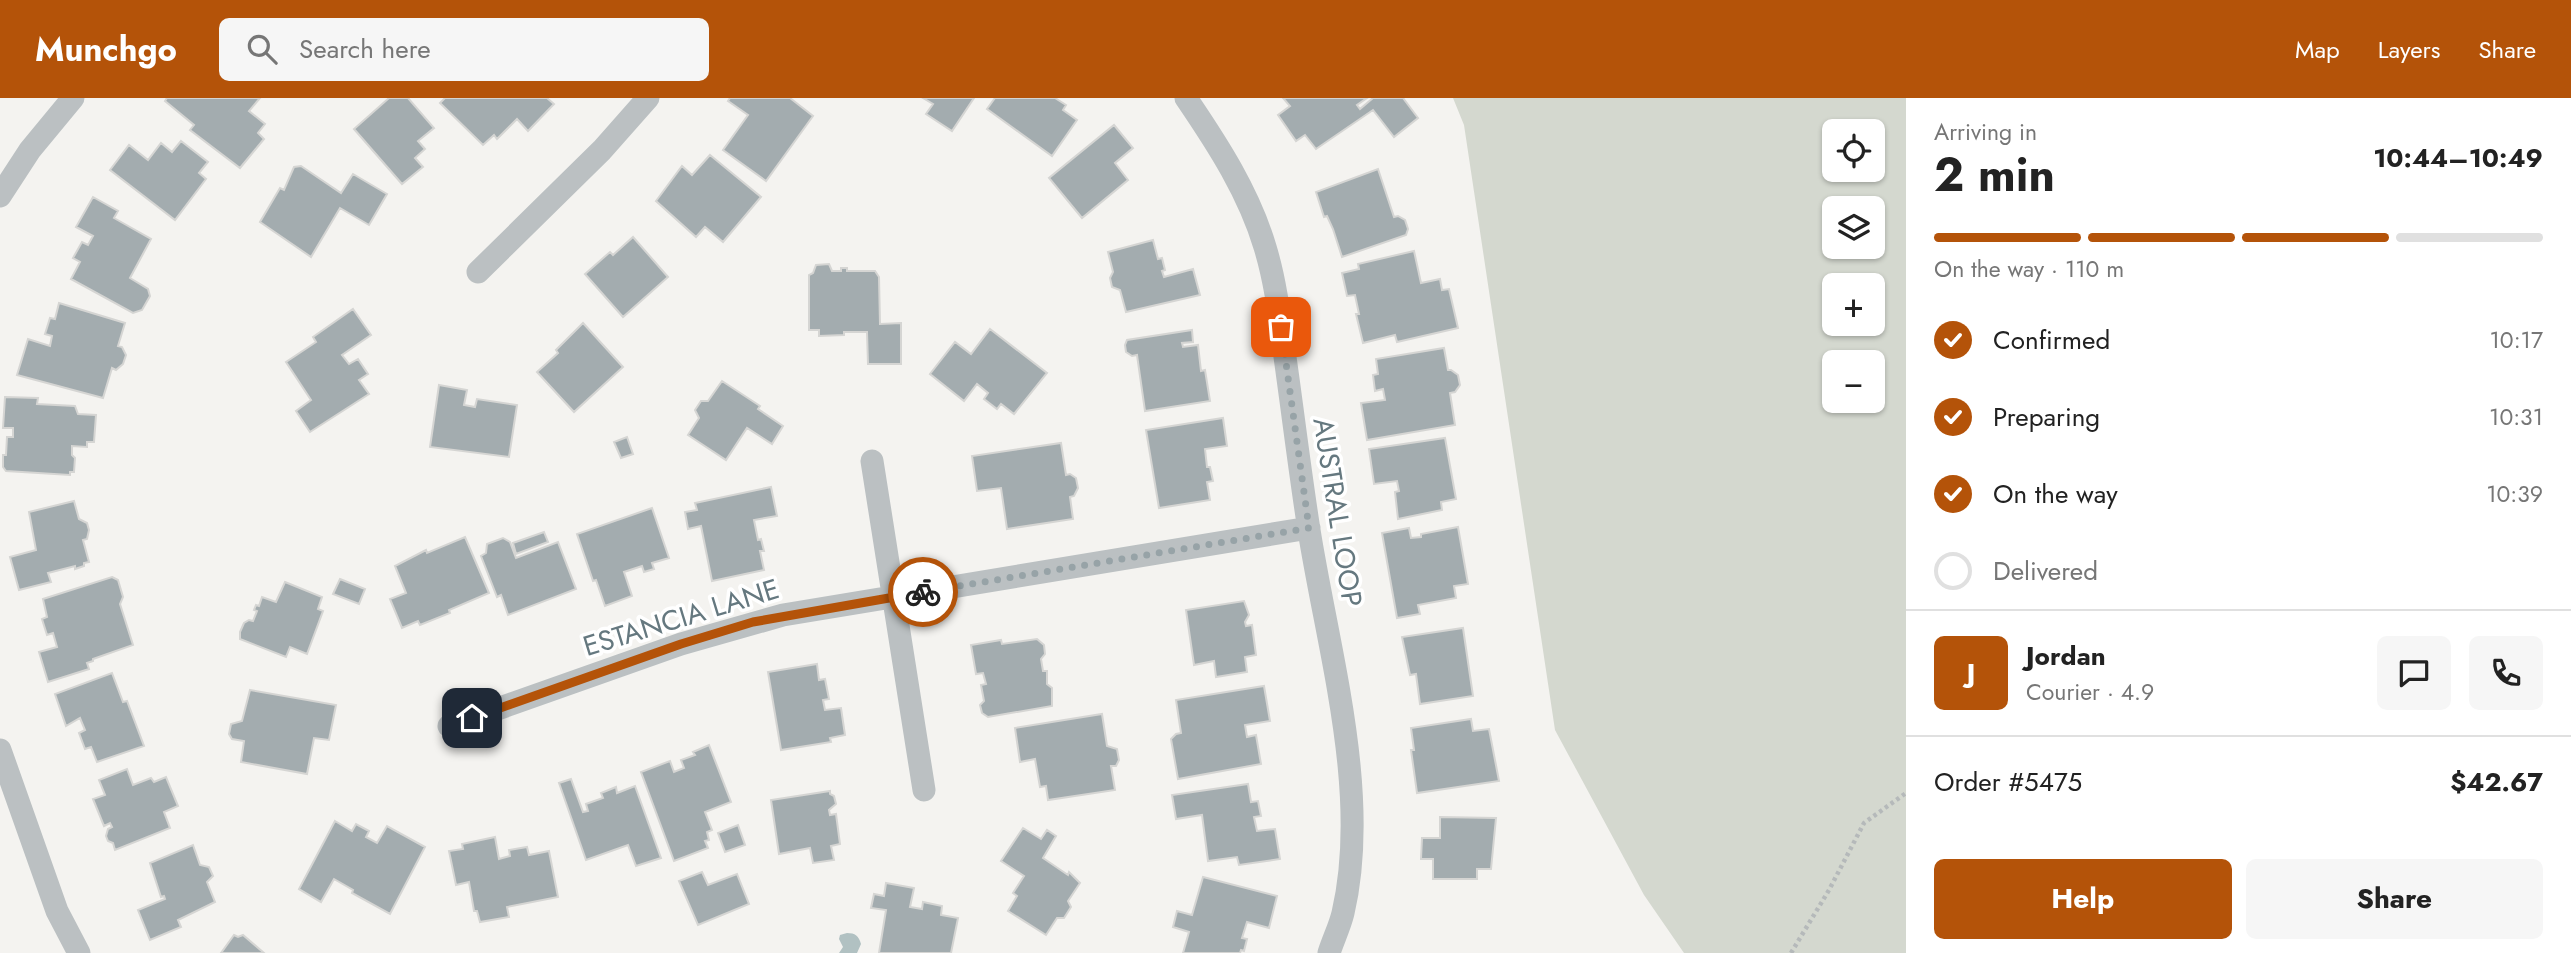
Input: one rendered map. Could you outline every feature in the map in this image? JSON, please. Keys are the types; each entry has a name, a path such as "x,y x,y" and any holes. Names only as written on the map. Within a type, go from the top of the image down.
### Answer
{"street":[{"path":"0,196 30,150 73,98"},
{"path":"478,272 602,150 648,98"},
{"name":"AUSTRAL LOOP","path":"1186,98 1208,129 1248,199 1265,248 1277,303 1309,528 1349,764 1349,866 1343,913 1329,953"},
{"path":"872,461 924,790"},
{"name":"ESTANCIA LANE","path":"449,726 681,644 753,622 893,596 1309,528"},
{"path":"0,750 57,911 79,953"}],"path":[{"path":"1791,953 1829,890 1864,823 1906,793"}],"shaded area":[{"path":"1453,98 1906,98 1906,953 1684,953 1644,895 1555,730 1464,125"},
{"path":"854,934 859,939 861,944 857,953 839,953 843,947 840,935"}],"building":[{"path":"167,98 260,98 249,111 265,124 258,133 264,139 240,168 190,130 194,125 165,101"},
{"path":"389,98 408,98 434,128 418,141 425,149 415,158 423,167 402,184 354,129"},
{"path":"445,98 547,98 554,104 528,131 517,119 497,139 494,135 483,145 440,103"},
{"path":"730,98 790,98 813,116 766,181 723,150 748,115 728,101"},
{"path":"923,98 974,98 952,131 926,114 933,104"},
{"path":"995,98 1055,98 1066,105 1063,110 1077,120 1052,156 987,109"},
{"path":"1283,98 1367,98 1357,105 1360,109 1373,98 1403,98 1418,118 1394,137 1373,110 1316,149 1305,135 1296,141 1278,115 1290,106"},
{"path":"1114,125 1133,148 1115,163 1128,180 1082,218 1049,178"},
{"path":"181,141 208,162 199,173 206,179 175,220 110,170 129,145 148,160 161,143 172,152"},
{"path":"710,155 761,197 723,242 705,227 696,237 656,201 682,166 692,175"},
{"path":"301,166 341,193 353,174 387,194 369,225 340,208 311,257 260,222 280,188 284,190 294,167"},
{"path":"1378,169 1394,217 1405,220 1408,229 1406,235 1342,257 1316,192"},
{"path":"93,197 118,211 114,218 151,239 130,278 148,289 150,296 142,310 133,313 71,279 80,262 73,258 82,242 88,245 93,236 76,227"},
{"path":"633,237 668,277 623,317 585,274 610,252 613,255"},
{"path":"1153,240 1158,259 1162,258 1164,277 1193,269 1200,295 1126,312 1120,290 1112,287 1110,278 1113,272 1108,252"},
{"path":"1414,251 1421,283 1440,279 1442,290 1449,289 1458,328 1397,342 1395,335 1363,343 1356,314 1359,314 1355,295 1347,296 1342,273 1359,269 1358,264"},
{"path":"829,264 832,271 847,268 847,271 875,271 879,277 880,324 901,323 901,364 868,364 867,332 819,336 819,330 809,330 809,275 813,273 816,265"},
{"path":"59,303 125,323 118,346 122,347 126,355 123,364 116,370 112,368 103,398 17,375 28,339 50,346 52,336 45,334 50,318 55,319"},
{"path":"353,309 371,335 342,355 349,364 358,359 368,374 359,380 369,394 310,432 296,411 311,400 286,362 316,342 313,337"},
{"path":"583,323 623,367 574,412 537,372 558,353 556,350"},
{"path":"990,329 1047,373 1014,414 1001,404 997,409 984,399 988,393 977,384 964,401 930,374 955,342 971,354"},
{"path":"1192,330 1193,342 1182,343 1183,347 1198,345 1201,371 1205,370 1210,401 1145,411 1137,355 1132,356 1126,352 1127,340"},
{"path":"1444,348 1448,370 1458,375 1460,385 1455,392 1450,393 1455,425 1367,440 1361,403 1385,400 1383,389 1375,391 1373,375 1378,374 1376,359"},
{"path":"722,381 760,406 758,409 783,426 772,444 747,428 726,460 688,435 699,418 695,410 701,401 708,401"},
{"path":"439,385 467,390 464,405 475,407 477,399 517,405 509,457 430,447"},
{"path":"5,397 38,398 37,404 75,406 78,414 96,415 94,442 87,442 87,447 72,446 74,472 70,472 70,475 6,471 3,467 3,455 6,455 7,437 13,437 13,428 3,428"},
{"path":"1223,418 1227,446 1205,449 1207,467 1210,467 1213,481 1207,482 1210,500 1159,508 1146,430"},
{"path":"627,437 633,454 621,458 614,442"},
{"path":"1445,438 1456,499 1441,502 1442,510 1398,519 1395,492 1399,491 1397,481 1374,484 1369,449"},
{"path":"1061,443 1066,475 1070,474 1076,478 1078,488 1074,496 1070,497 1073,519 1007,529 1001,488 977,491 972,456"},
{"path":"771,487 777,516 754,520 758,540 761,539 764,551 760,551 764,570 712,581 701,526 688,529 685,512 697,510 695,503"},
{"path":"74,501 79,519 87,523 89,530 87,539 83,540 89,562 75,569 75,566 48,573 51,582 19,590 10,557 36,550 29,512"},
{"path":"652,508 669,558 652,563 654,569 644,572 642,566 624,572 632,596 605,606 596,580 593,581 577,534"},
{"path":"1458,527 1468,584 1454,586 1456,598 1418,605 1420,614 1397,618 1382,533 1409,528 1411,538"},
{"path":"544,532 548,542 516,554 513,543"},
{"path":"465,537 489,593 449,610 450,613 420,625 418,621 402,628 390,599 406,593 395,566 426,550 427,553"},
{"path":"503,538 510,542 516,558 558,542 576,589 508,615 501,595 497,597 481,556 486,553 487,544"},
{"path":"112,577 118,580 123,597 120,604 133,645 93,659 87,663 89,669 48,682 39,652 57,647 53,633 47,635 42,619 47,617 43,599"},
{"path":"340,579 365,589 359,604 333,594"},
{"path":"285,582 322,597 318,609 323,611 307,654 290,647 286,657 240,639 244,623 253,621 257,611 254,610 256,605 259,606 262,597 276,602"},
{"path":"1244,601 1249,615 1245,622 1246,626 1252,625 1256,655 1245,657 1247,672 1216,677 1214,661 1194,665 1186,610"},
{"path":"1463,628 1473,696 1420,704 1416,674 1410,675 1402,637"},
{"path":"1037,639 1044,645 1045,654 1041,659 1043,671 1047,671 1047,684 1052,688 1052,706 988,717 982,713 980,705 984,701 981,685 986,684 983,673 976,674 971,645 1001,640 1002,644"},
{"path":"817,664 819,680 825,679 829,699 823,700 825,710 841,708 845,735 830,738 831,742 781,750 768,672"},
{"path":"112,673 123,702 127,701 144,746 97,762 91,747 85,749 79,733 85,730 80,718 66,726 55,694"},
{"path":"1264,686 1270,721 1245,725 1247,737 1256,735 1261,764 1178,779 1171,739 1181,733 1176,700"},
{"path":"250,690 336,705 329,740 314,738 307,774 241,762 244,741 232,739 229,734 231,724 242,721"},
{"path":"1102,714 1107,746 1117,749 1119,760 1116,766 1111,766 1115,790 1048,800 1046,786 1040,787 1035,759 1020,762 1015,728"},
{"path":"1471,719 1473,731 1489,729 1499,781 1417,793 1411,728"},
{"path":"709,745 731,802 705,812 712,830 707,832 709,840 705,841 708,848 674,861 641,772 670,761 674,772 684,768 681,760 695,755 693,752"},
{"path":"127,769 133,785 151,778 154,782 166,777 178,806 164,812 170,828 115,850 113,843 108,841 106,836 108,829 112,827 110,823 104,826 93,799 105,795 99,780"},
{"path":"571,779 583,812 588,811 586,804 603,798 601,793 616,787 617,793 635,786 661,858 636,866 628,845 586,860 559,783"},
{"path":"1248,784 1251,802 1258,801 1261,816 1254,817 1257,831 1275,829 1280,859 1239,865 1237,857 1208,861 1202,815 1176,819 1172,795"},
{"path":"830,791 836,804 829,810 830,815 836,814 840,844 831,846 834,860 813,863 810,848 779,854 771,800"},
{"path":"1440,817 1496,818 1491,869 1477,869 1477,879 1433,879 1433,859 1421,859 1422,838 1440,838"},
{"path":"335,821 352,831 356,824 369,831 366,837 377,843 387,826 425,847 390,914 352,893 353,890 334,879 321,902 299,889"},
{"path":"738,825 745,845 725,852 718,833"},
{"path":"1023,828 1041,839 1047,830 1056,836 1043,858 1068,875 1069,872 1080,883 1068,901 1071,907 1064,918 1057,918 1046,935 1008,911 1017,896 1013,893 1024,876 1001,861"},
{"path":"495,837 499,859 510,856 509,850 527,847 529,855 549,851 558,897 507,907 509,917 480,922 477,911 474,911 469,882 456,885 449,851 463,849 462,844"},
{"path":"193,845 200,865 209,867 213,876 207,882 215,902 178,920 181,927 150,940 138,910 165,899 164,896 161,897 150,863"},
{"path":"702,872 708,885 737,874 749,904 698,925 679,881"},
{"path":"1203,877 1277,896 1269,928 1247,922 1242,938 1247,939 1244,951 1183,953 1189,932 1173,927 1177,911 1192,915"},
{"path":"886,883 914,888 910,907 922,909 923,902 942,906 941,915 958,918 951,953 879,953 886,910 871,908 874,894 884,896"},
{"path":"234,935 243,935 264,953 221,953"}],"way so far":[{"path":"923,592 1309,528 1281,327"}],"route":[{"path":"472,718 681,644 753,622 923,592"}]}
